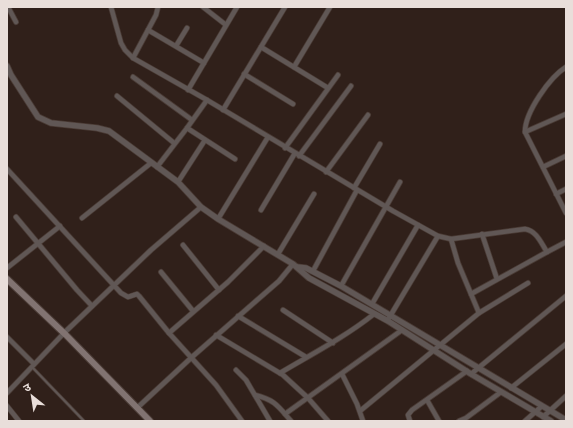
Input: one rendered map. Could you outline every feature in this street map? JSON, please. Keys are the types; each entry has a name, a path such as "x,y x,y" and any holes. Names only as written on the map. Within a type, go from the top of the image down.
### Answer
{"main road":[{"path":"7,279 64,333 150,421"}],"street":[{"path":"8,7 16,22"},
{"path":"111,7 121,43 125,50 133,58 418,225 438,236 451,239 524,229 531,230 547,252"},
{"path":"133,58 156,15 158,7"},
{"path":"202,7 226,25"},
{"path":"188,90 237,7"},
{"path":"222,110 285,7"},
{"path":"294,67 330,7"},
{"path":"176,46 187,28"},
{"path":"148,30 204,63"},
{"path":"261,47 328,88"},
{"path":"7,66 11,75 38,117 51,123 97,128 109,131 178,182 201,207 218,220 278,254 295,265 308,278 388,321 469,373 551,421"},
{"path":"566,67 558,72 542,93 529,115 525,126 525,132 566,213"},
{"path":"244,74 293,104"},
{"path":"286,148 338,75"},
{"path":"133,77 192,120"},
{"path":"261,210 297,155 350,86"},
{"path":"117,96 174,144"},
{"path":"82,218 154,165 174,144 207,100"},
{"path":"525,132 566,114"},
{"path":"326,172 368,115"},
{"path":"187,128 235,159"},
{"path":"218,220 268,137"},
{"path":"178,182 205,140"},
{"path":"313,272 355,189 380,144"},
{"path":"543,167 566,156"},
{"path":"7,170 125,296 136,294 139,296 169,333 216,385 242,421"},
{"path":"342,286 400,182"},
{"path":"556,194 566,189"},
{"path":"278,254 314,194"},
{"path":"7,393 92,306 151,250 201,207"},
{"path":"16,217 92,306"},
{"path":"372,304 418,225"},
{"path":"7,268 60,226"},
{"path":"482,234 497,279"},
{"path":"388,321 438,236"},
{"path":"451,239 458,263 479,313"},
{"path":"471,294 566,242"},
{"path":"183,245 219,290"},
{"path":"169,333 219,290 264,246"},
{"path":"295,265 306,268 342,286 566,420"},
{"path":"137,408 295,265"},
{"path":"162,272 193,312"},
{"path":"360,411 479,313 528,283"},
{"path":"410,421 408,415 410,412 477,368 566,296"},
{"path":"283,310 333,343"},
{"path":"280,373 333,343 358,327 374,314"},
{"path":"238,316 306,357"},
{"path":"285,414 402,330"},
{"path":"216,335 280,373 308,398 328,421"},
{"path":"7,337 33,366"},
{"path":"511,388 566,344"},
{"path":"236,370 246,380 270,421"},
{"path":"342,374 360,411 363,421"},
{"path":"459,421 466,418 501,392"},
{"path":"255,394 268,398 275,403 291,421"},
{"path":"543,416 566,396"},
{"path":"427,400 439,421"},
{"path":"7,406 19,421"},
{"path":"525,421 542,406"}],"lane":[{"path":"33,366 84,421"}]}
